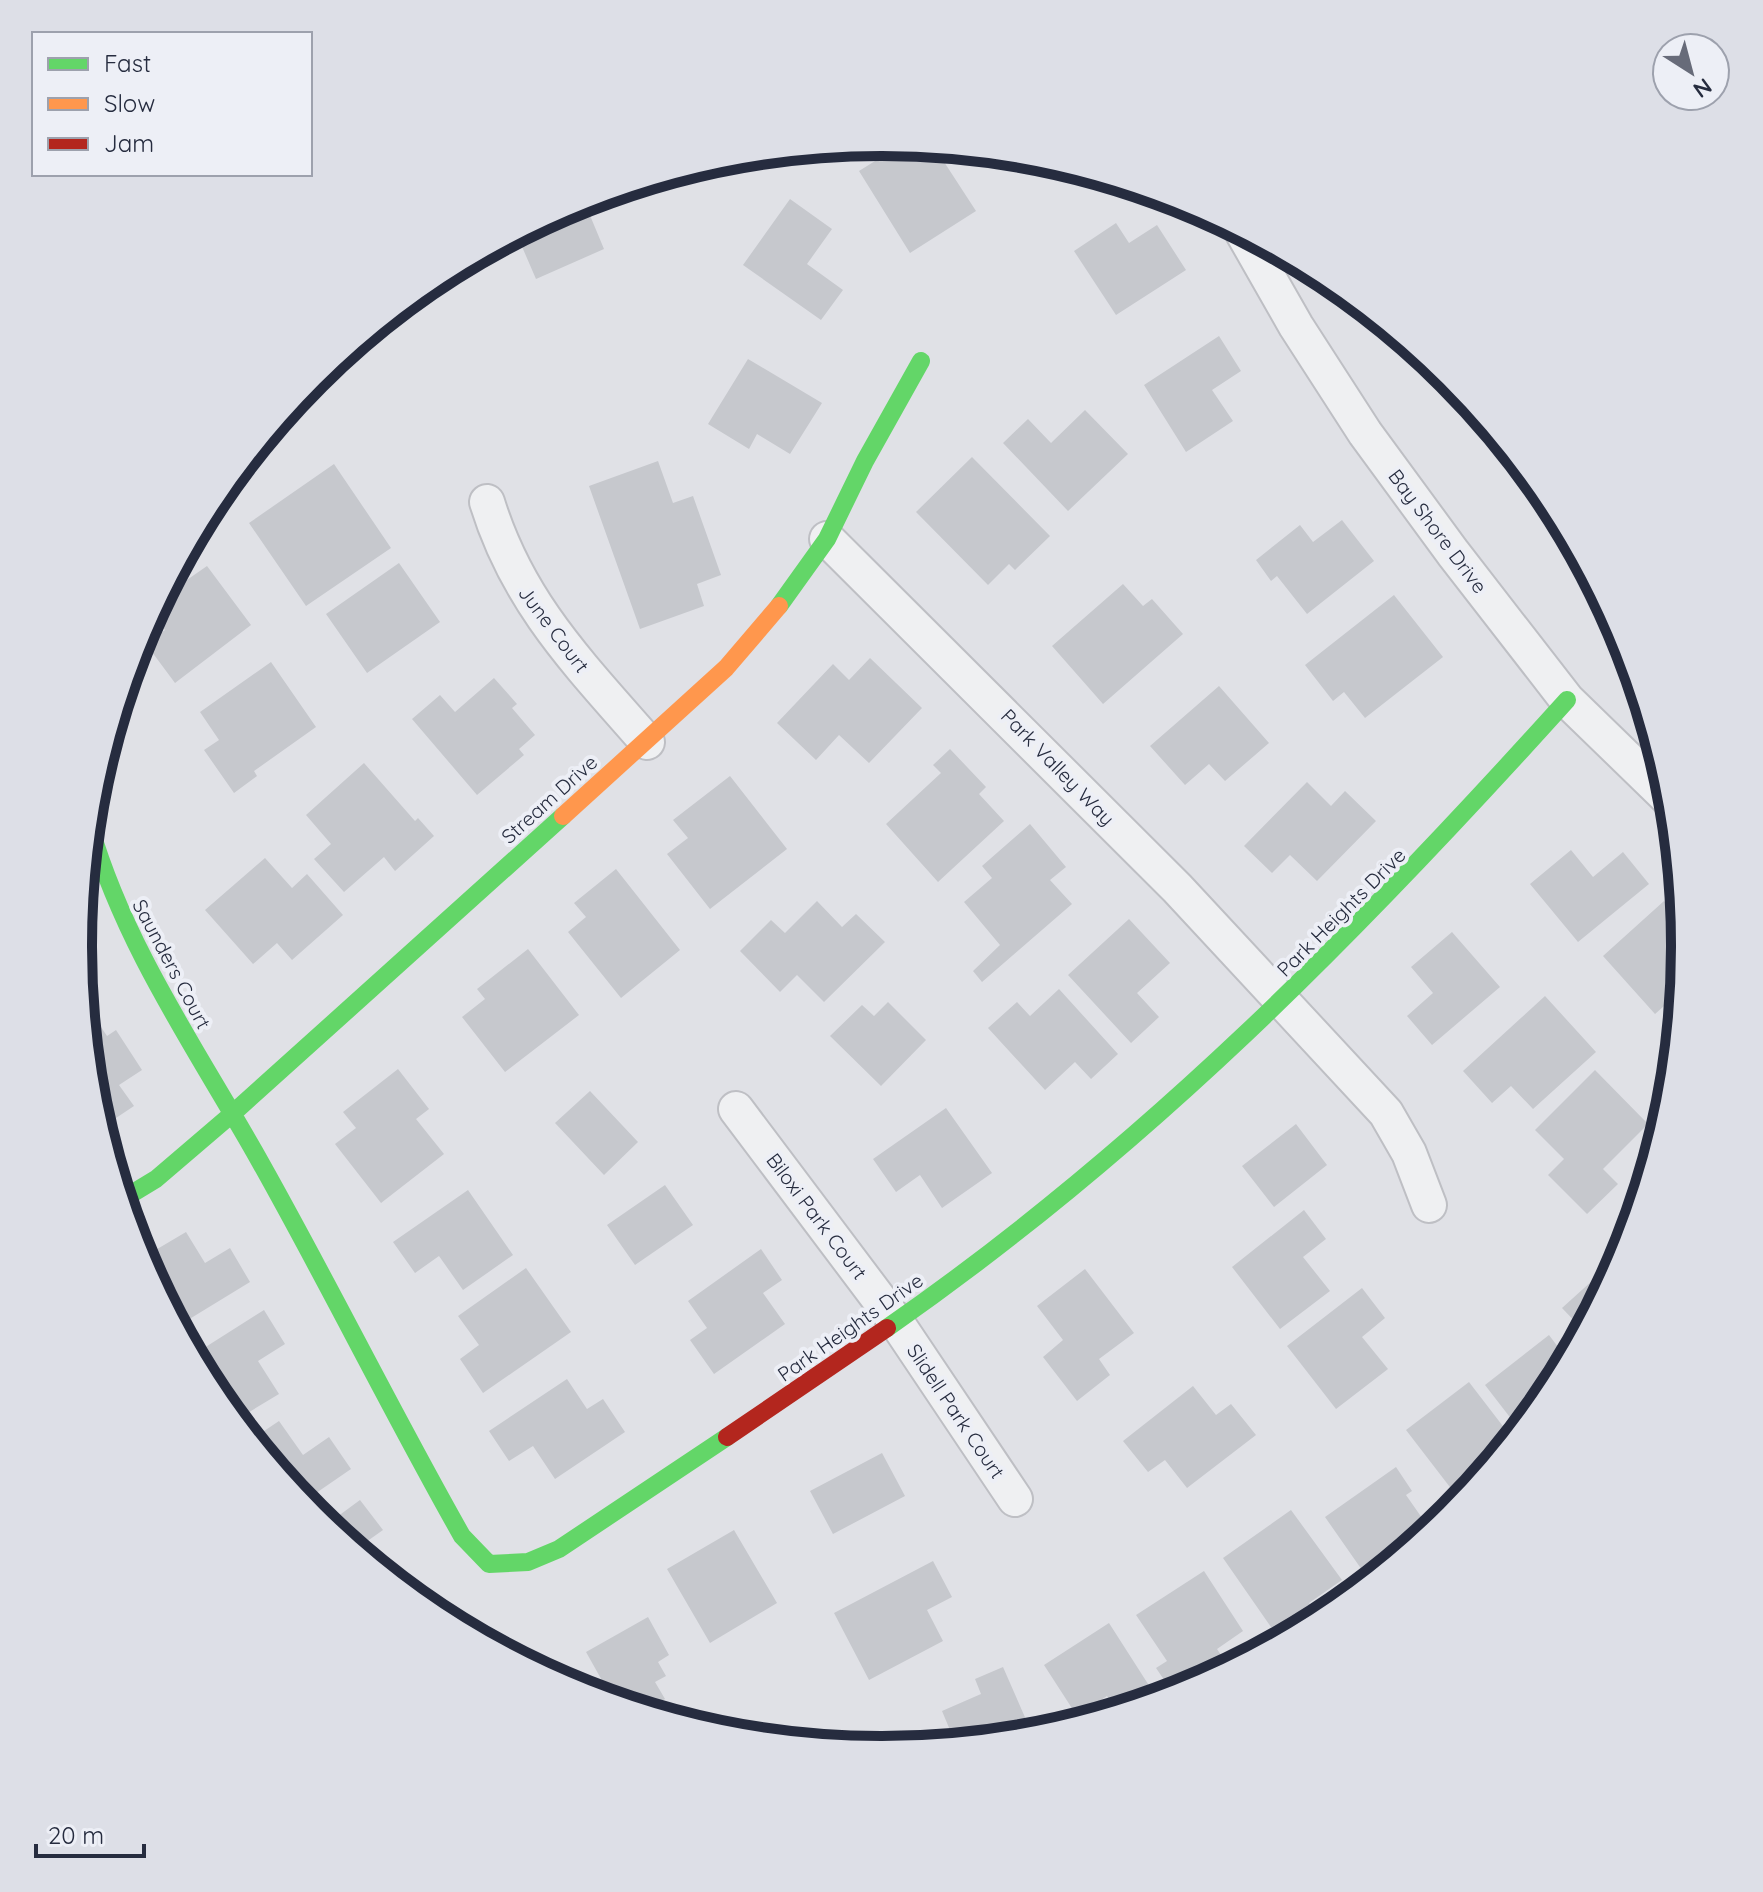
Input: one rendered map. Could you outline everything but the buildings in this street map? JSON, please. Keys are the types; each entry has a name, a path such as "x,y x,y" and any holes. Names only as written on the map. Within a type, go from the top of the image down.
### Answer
{"street":[{"name":"Bay Shore Drive","path":"1252,249 1296,326 1365,433 1567,700 1654,785"},
{"name":"Stream Drive","path":"132,1194 156,1179 232,1114 726,668 778,607 827,539 865,461 921,361"},
{"name":"June Court","path":"487,502 499,542 520,585 574,658 647,742"},
{"name":"Park Valley Way","path":"827,539 988,695 1283,1001 1386,1113 1409,1153 1429,1205"},
{"name":"Park Heights Drive","path":"232,1114 462,1536 489,1564 528,1562 559,1549 897,1323 1088,1176 1283,1001 1421,863 1567,700"},
{"name":"Saunders Court","path":"98,852 116,905 182,1032 232,1114"},
{"name":"Biloxi Park Court","path":"736,1109 897,1323"},
{"name":"Slidell Park Court","path":"897,1323 1015,1499"}],"traffic: fast":[{"path":"779,606 827,539 865,461 921,361"},
{"path":"887,1328 982,1259 1073,1186 1245,1034 1328,954 1567,700"},
{"path":"132,1194 156,1179 232,1114 563,816"},
{"path":"98,851 122,913 162,994 281,1199 462,1536 489,1564 528,1562 559,1549 727,1437"}],"traffic: slow":[{"path":"563,816 726,668 779,606"}],"traffic: jam":[{"path":"727,1437 887,1328"}]}
